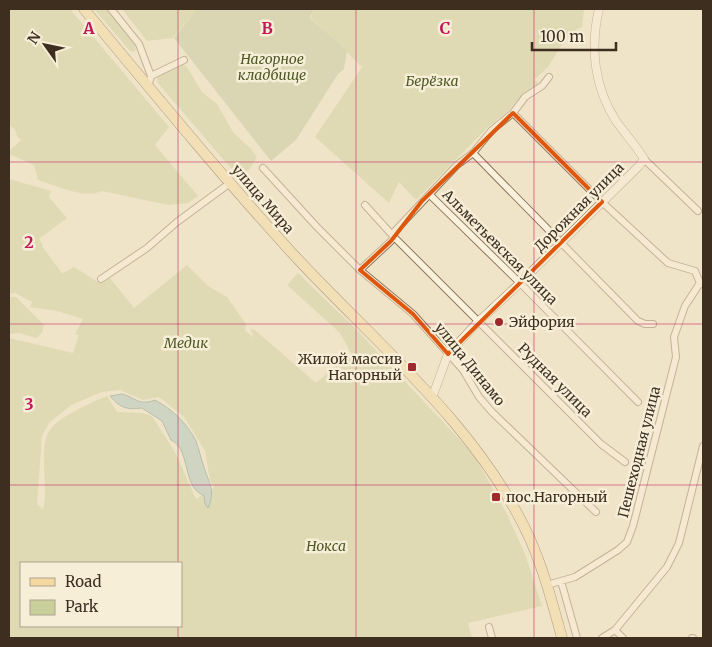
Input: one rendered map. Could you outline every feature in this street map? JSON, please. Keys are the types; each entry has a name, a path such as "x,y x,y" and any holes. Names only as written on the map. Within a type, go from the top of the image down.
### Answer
{"main road":[{"name":"улица Мира","path":"84,9 148,87 292,253 432,398 483,458 505,492 530,539 547,585 562,638"}],"street":[{"path":"111,9 139,44 151,76 148,87"},
{"name":"Дорожная улица","path":"432,398 448,354 478,322 561,243 644,159 615,120 602,92 596,70 593,42 598,9"},
{"path":"151,76 184,60"},
{"path":"360,270 394,237 394,232 457,165 473,154 492,130 514,113 525,97 542,86 549,77"},
{"path":"514,113 602,202 668,263 695,271 702,284"},
{"path":"473,154 638,321 645,324 654,324"},
{"path":"644,159 698,211"},
{"name":"улица Динамо","path":"263,168 360,270 412,314 463,370 479,397 492,412 596,512"},
{"path":"101,279 147,248 177,222 230,183"},
{"name":"Альметьевская улица","path":"430,194 638,402"},
{"name":"Рудная улица","path":"365,206 601,444 625,462"},
{"name":"Пешеходная улица","path":"547,585 575,577 618,550 627,542 634,526 676,357 674,337 685,306 702,284"},
{"path":"602,638 614,630 674,556 679,544 703,446"},
{"path":"561,581 578,638"},
{"path":"489,627 492,638"},
{"path":"614,630 623,638"}],"highlighted area":[{"path":"513,113 602,202 448,354 413,314 360,270 391,241 422,201"}],"green space":[{"path":"9,9 70,9 169,127 155,145 198,196 188,203 168,205 102,191 87,194 78,193 38,180 34,165 9,154 9,151 21,140 17,136 15,129 9,126"},
{"path":"94,9 107,9 135,45 136,49 134,52 130,51"},
{"path":"122,9 197,9 173,38 147,41"},
{"name":"Нагорное кладбище","path":"197,9 314,9 310,18 347,51 344,69 338,74 296,140 271,161 174,38"},
{"name":"Берёзка","path":"314,9 584,9 582,27 569,33 548,67 534,80 539,83 521,96 508,111 488,127 416,200 399,182 389,203 315,137 362,67 311,18"},
{"path":"181,61 189,70 202,92 217,104 233,132 257,157 249,170 243,174 237,173 228,165 157,82 159,72"},
{"path":"9,179 51,191 49,197 67,218 39,239 61,272 63,273 74,267 101,284 110,278 134,308 187,265 208,286 227,297 246,324 245,330 254,338 250,329 255,330 316,383 351,353 340,333 287,285 298,273 357,330 474,455 507,514 525,554 542,606 468,623 472,638 9,638 9,338 73,353 79,335 75,334 83,319 57,311 30,307 32,302 15,293 9,294","holes":["120,390 143,400 159,397 184,417 205,451 210,481 214,488 196,499 175,452 152,416 142,413 117,412 107,396 66,416 52,427 48,433 44,450 45,500 43,510 37,504 42,436 49,423 71,405 102,392"]},
{"path":"9,297 16,297 44,325 42,333 36,338 19,333 9,334"}],"water":[{"path":"122,394 141,402 155,400 174,413 188,428 196,441 211,487 212,492 208,508 205,504 204,496 196,490 189,477 180,449 171,440 162,421 142,408 132,409 121,406 110,396"}],"place":[{"name":"Эйфория","path":"499,322"},
{"name":"Жилой массив Нагорный","path":"412,367"},
{"name":"пос.Нагорный","path":"496,497"}],"park label":[{"name":"Медик","path":"186,343"},
{"name":"Нокса","path":"326,546"}]}
